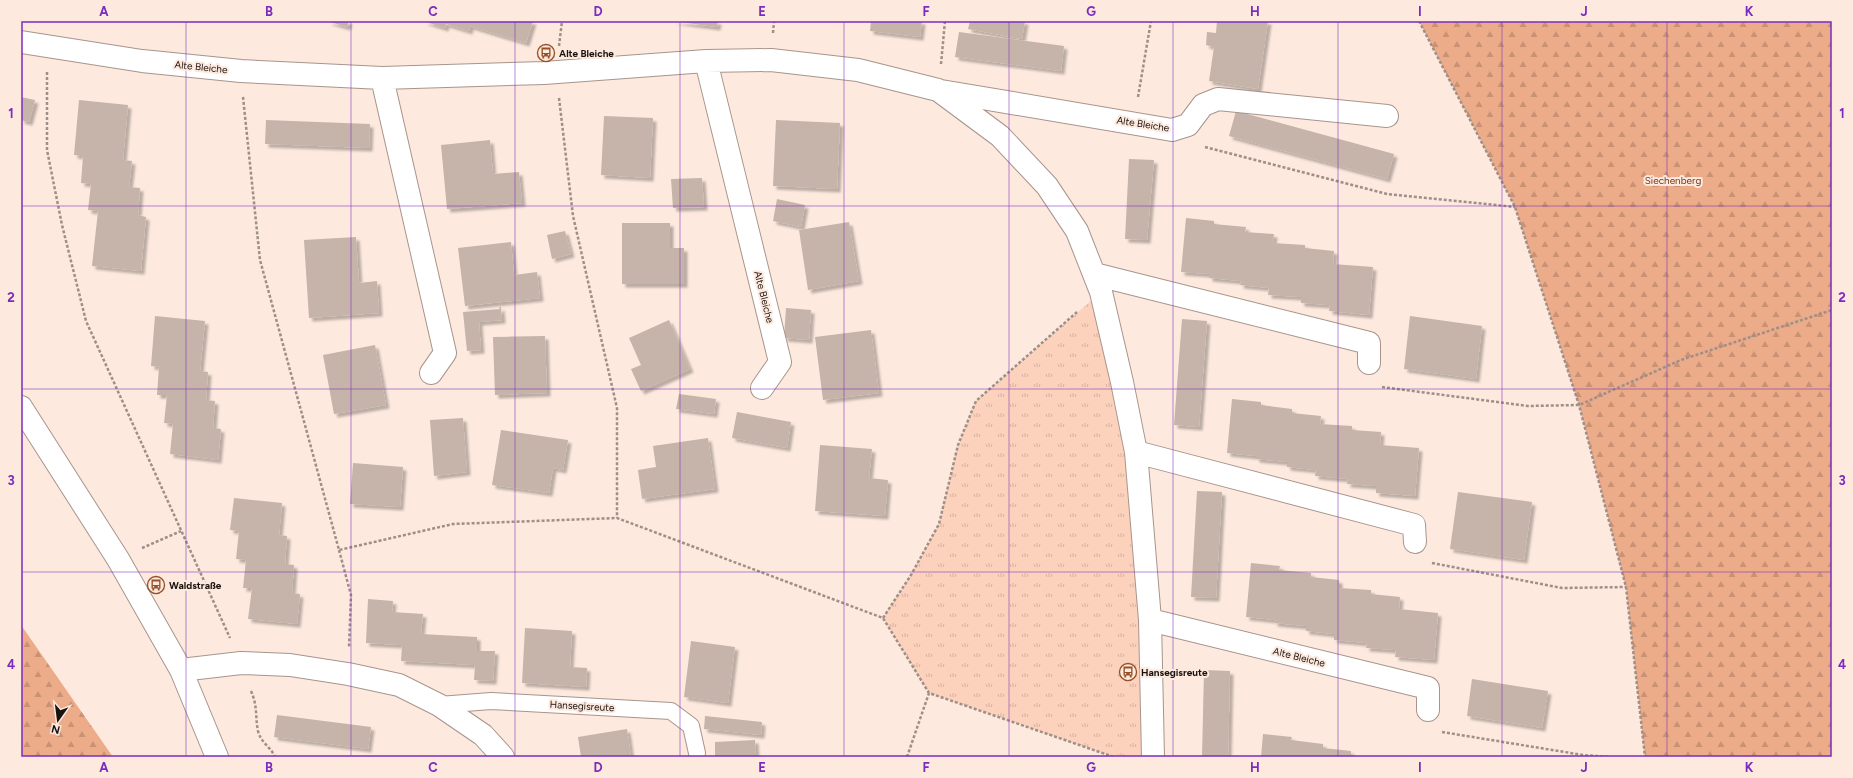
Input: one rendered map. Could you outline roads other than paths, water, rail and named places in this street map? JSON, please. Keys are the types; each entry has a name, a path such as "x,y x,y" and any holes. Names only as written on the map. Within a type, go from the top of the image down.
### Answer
{"street":[{"name":"Alte Bleiche","path":"21,42 142,61 241,71 382,78 556,72 706,61 771,60 858,70 938,90 1172,130 1188,125 1203,105 1218,99 1388,116"},
{"name":"Alte Bleiche","path":"706,61 780,362 762,388"},
{"path":"382,78 445,353 431,374"},
{"name":"Alte Bleiche","path":"938,90 1000,136 1047,186 1077,231 1098,283 1122,382 1136,452 1150,620 1154,757"},
{"path":"1098,283 1370,343 1369,363"},
{"path":"21,407 118,559 181,670 217,757"},
{"path":"1136,452 1414,525 1415,542"},
{"name":"Alte Bleiche","path":"1150,620 1428,688 1428,710"},
{"path":"181,670 240,663 290,665 348,674 399,685 439,705 483,735 503,757"}],"lane":[{"name":"Hansegisreute","path":"439,705 491,701 671,711 691,726 697,753"}],"place":[{"name":"Alte Bleiche","path":"546,53"},
{"name":"Waldstraße","path":"156,585"},
{"name":"Hansegisreute","path":"1128,672"}],"park label":[{"name":"Siechenberg","path":"1673,180"}]}
